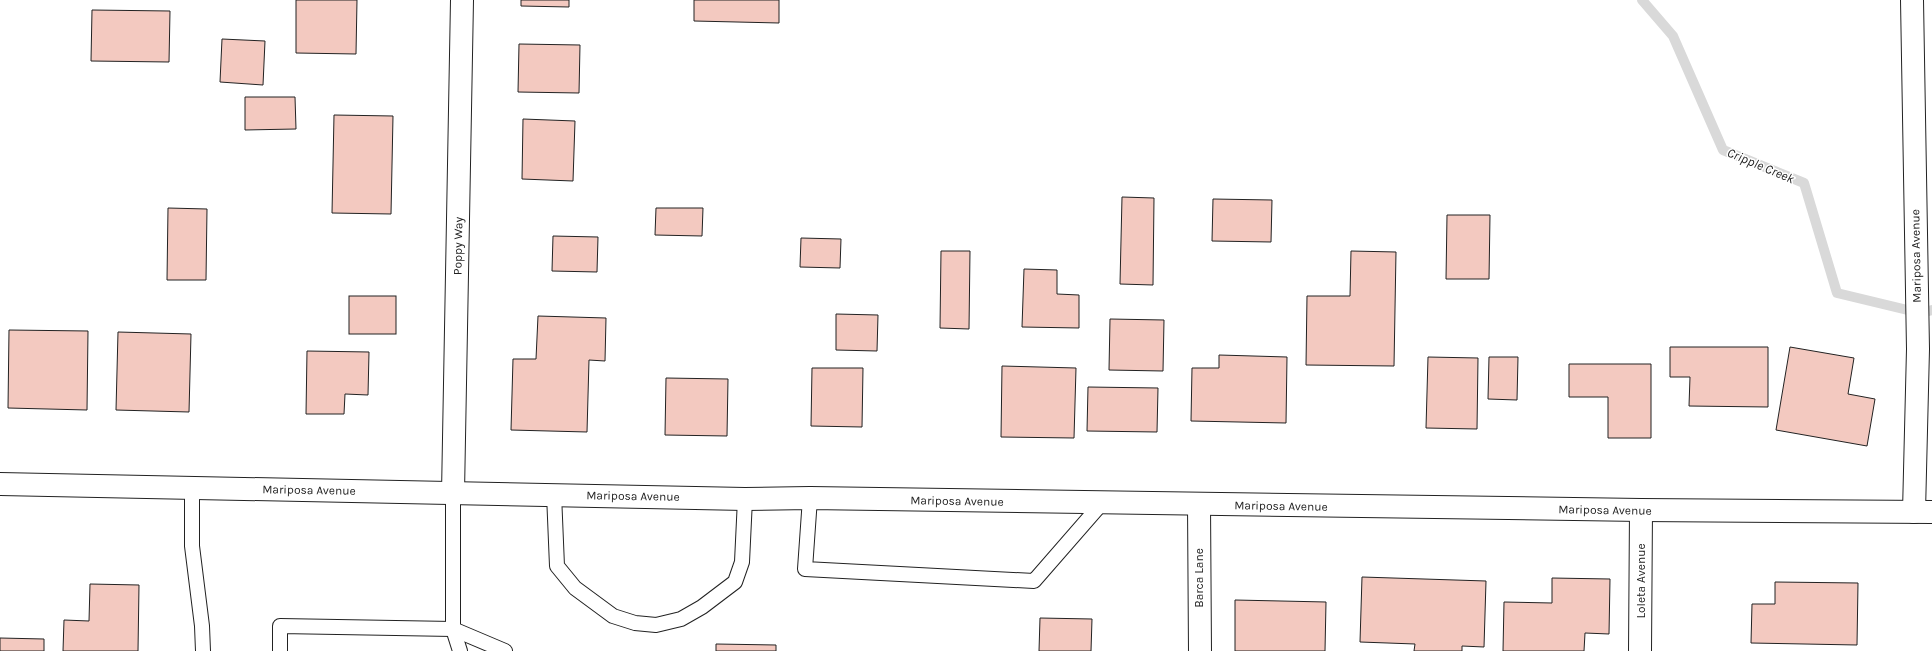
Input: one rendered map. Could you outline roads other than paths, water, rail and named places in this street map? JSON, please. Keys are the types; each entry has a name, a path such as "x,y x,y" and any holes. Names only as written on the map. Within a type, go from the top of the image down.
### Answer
{"street":[{"name":"Poppy Way","path":"453,493 462,0"},
{"name":"Mariposa Avenue","path":"0,484 745,499 810,498 1199,505 1923,512 1918,349 1912,0"},
{"name":"Barca Lane","path":"1199,505 1200,651"},
{"name":"Loleta Avenue","path":"1640,651 1641,510"}],"lane":[{"path":"192,488 192,546 202,626 203,651"},
{"path":"453,493 453,629 460,651"},
{"path":"554,494 557,566 575,588 613,616 635,623 656,625 681,619 702,607 735,582 742,562 745,499"},
{"path":"810,498 805,569 1034,581 1102,503"},
{"path":"280,651 280,626 453,629 505,651"}],"waterway":[{"name":"Cripple Creek","path":"1642,0 1673,36 1723,150 1804,183 1837,293 1920,313 1932,310"}]}
